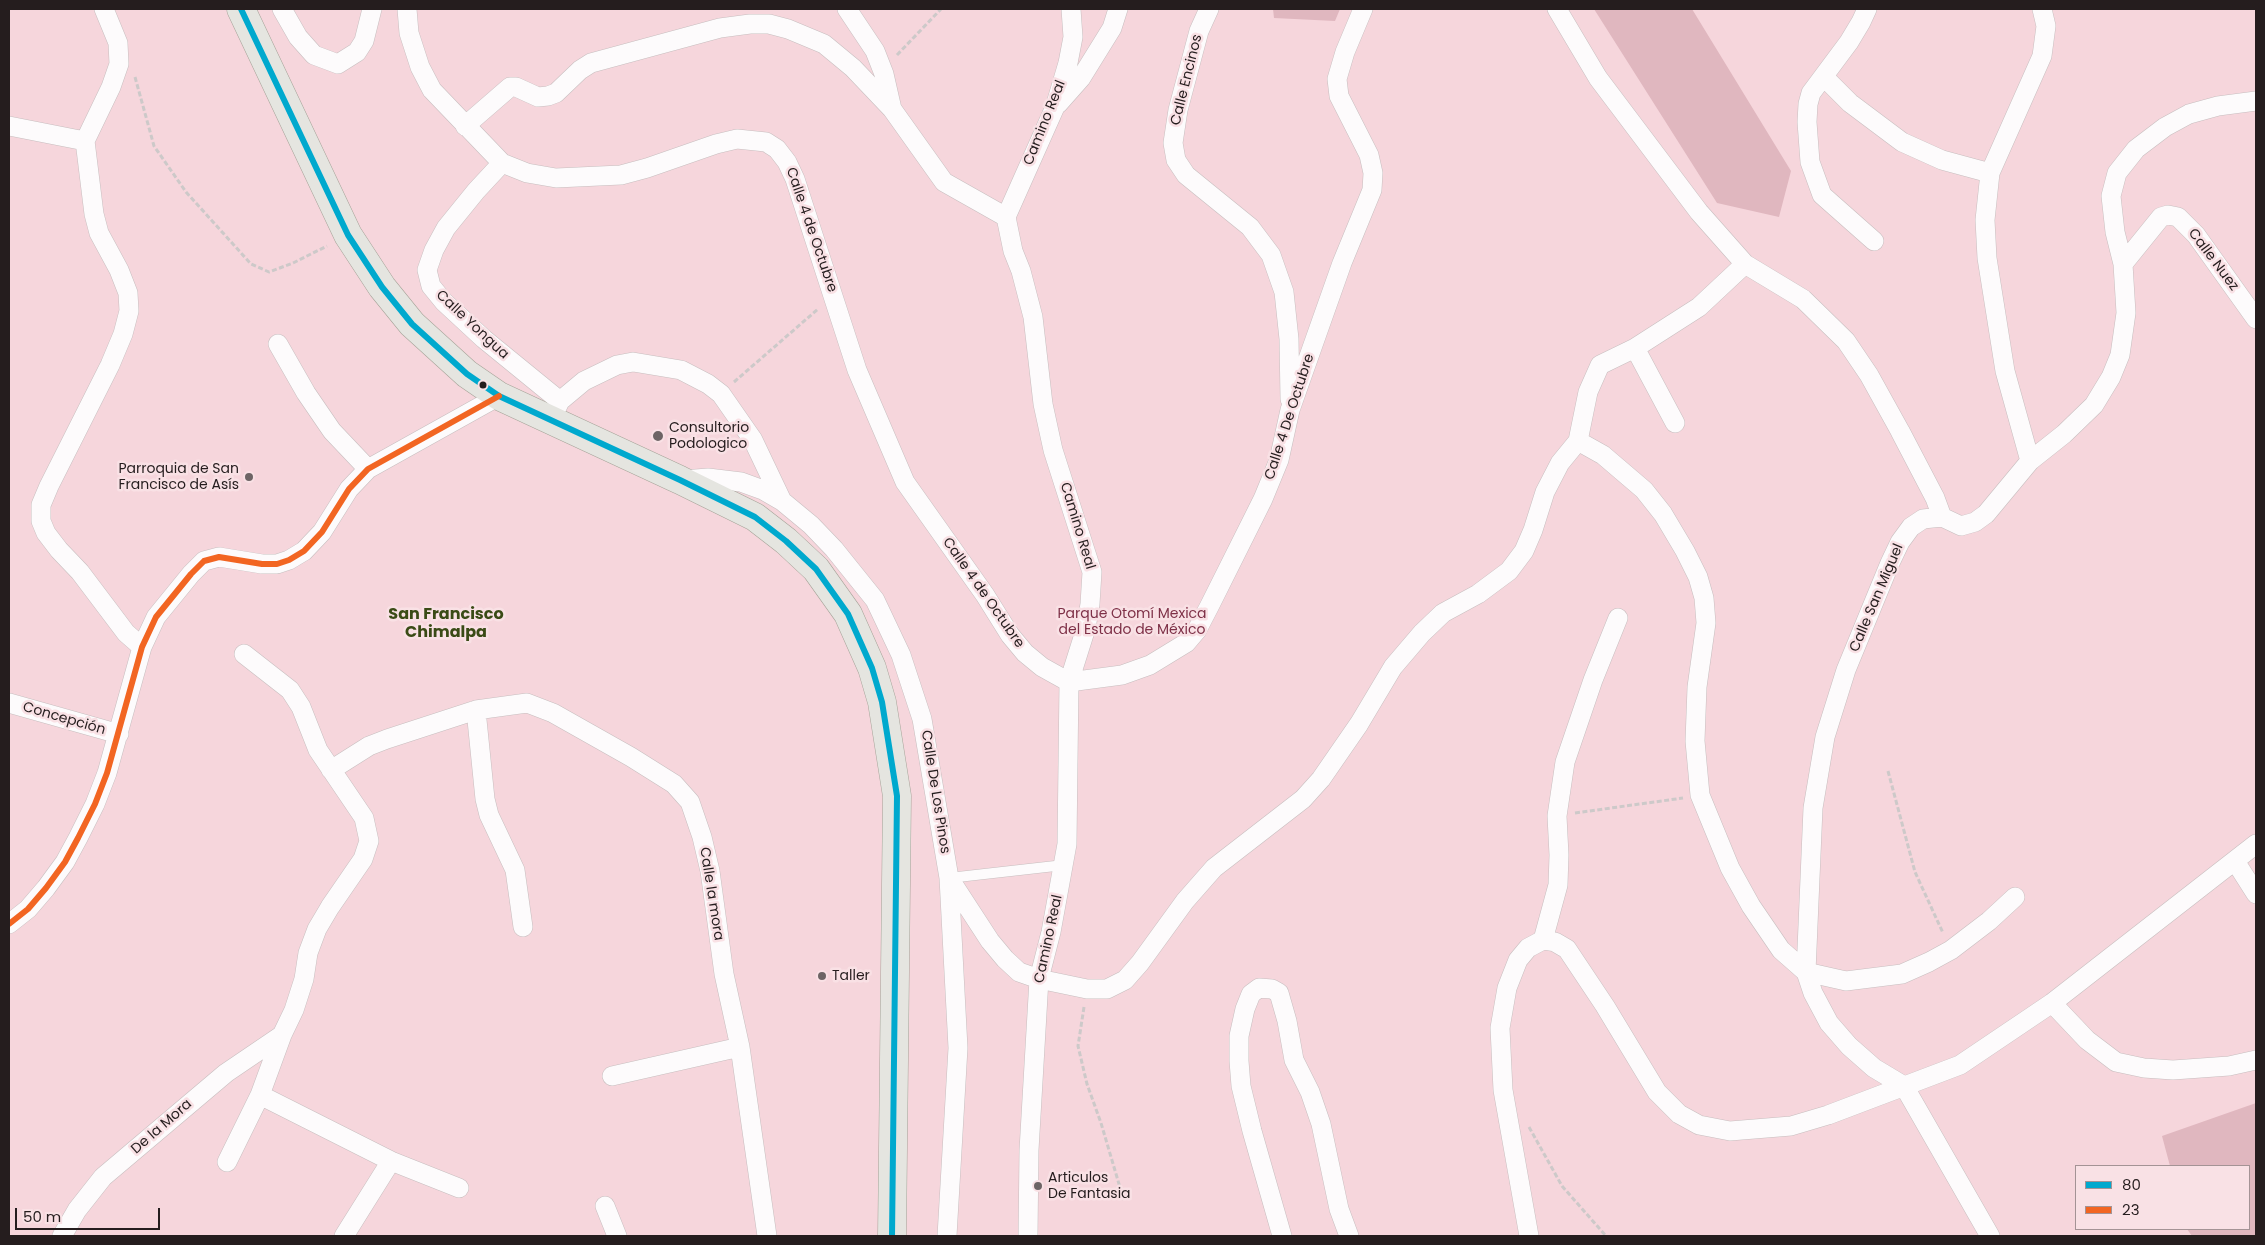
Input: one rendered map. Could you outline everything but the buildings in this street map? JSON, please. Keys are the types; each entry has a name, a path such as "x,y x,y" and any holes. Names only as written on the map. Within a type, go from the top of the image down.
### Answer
{"main road":[{"path":"241,9 348,235 382,287 412,324 467,374 499,396 556,411 680,480 755,518 786,541 816,569 848,614 872,668 882,702 897,796 892,1236"}],"street":[{"path":"104,9 118,43 119,64 112,87 85,141 94,214 99,233 119,270 128,292 129,311 123,334 110,365 48,486 41,505 41,521 46,533 59,550 80,572 126,633 142,647"},
{"path":"282,9 298,37 314,55 338,64 349,59 361,47 372,9"},
{"name":"Calle 4 de Octubre","path":"407,9 409,33 420,67 432,90 502,163 527,174 556,178 621,175 736,139 766,142 777,149 787,162 795,180 857,370 906,482 985,595 1010,635 1025,653 1042,668 1069,682"},
{"path":"847,9 876,52 884,74 892,109"},
{"name":"Camino Real","path":"1028,1236 1029,1150 1038,979 1051,932 1067,844 1069,682 1086,628 1092,572 1053,450 1043,404 1032,317 1021,271 1013,251 1006,217 1055,107 1068,64 1073,36 1071,9"},
{"path":"1055,107 1081,78 1112,28 1118,9"},
{"name":"Calle Encinos","path":"1209,9 1199,31 1178,110 1173,143 1176,160 1186,176 1250,227 1271,255 1284,292 1290,339 1290,410"},
{"name":"Calle 4 De Octubre","path":"1069,682 1122,676 1150,665 1186,644 1197,630 1210,606 1263,499 1278,460 1290,410 1342,264 1372,190 1373,173 1369,154 1339,96 1337,79 1345,52 1363,9"},
{"path":"1557,9 1598,78 1699,212 1745,264 1802,299 1846,341 1869,375 1900,431 1935,498 1942,517 1960,526 1974,522 1986,514 2030,461 2064,434 2094,405 2111,377 2120,354 2126,313 2123,264 2115,232 2112,196 2117,173 2136,149 2165,127 2189,114 2218,106 2256,101"},
{"path":"1866,9 1853,36 1824,78 1811,93 1808,104 1810,155 1815,178 1822,195 1874,241"},
{"path":"2030,461 2005,371 1987,258 1985,220 1990,172 2042,56 2046,26 2042,9"},
{"path":"465,126 510,87 516,87 538,97 548,96 556,92 580,70 591,63 720,28 750,24 769,24 788,29 824,44 853,68 892,109 944,182 1006,217"},
{"path":"1824,78 1850,103 1902,142 1942,160 1990,172"},
{"path":"9,126 85,141"},
{"name":"Calle Yongua","path":"502,163 446,228 434,250 427,270 431,286 444,302 556,411"},
{"name":"Calle Nuez","path":"2123,264 2161,217 2168,215 2178,217 2196,235 2256,319"},
{"path":"949,878 968,909 1005,959 1019,972 1038,979 1087,989 1108,989 1125,980 1140,963 1185,901 1214,868 1303,799 1321,779 1393,667 1422,633 1444,613 1478,594 1509,571 1524,551 1545,492 1560,463 1578,441 1588,392 1600,365 1634,348 1699,306 1745,264"},
{"path":"278,344 306,393 332,431 368,470"},
{"path":"1634,348 1676,423"},
{"path":"556,411 584,381 617,366 633,362 681,370 702,380 720,394 753,440 782,501"},
{"path":"9,924 28,909 65,862 95,804 119,734 142,647 156,617 190,574 204,561 219,557 262,564 277,564 304,551 322,532 349,489 368,470 499,396"},
{"path":"1578,441 1603,455 1644,490 1663,514 1686,551 1698,576 1704,598 1706,623 1697,687 1695,741 1700,795 1730,868 1781,950 1806,972 1846,981 1902,974 1951,950 1989,921 2015,897"},
{"name":"Calle De Los Pinos","path":"680,480 708,478 741,482 763,490 782,501 811,524 834,548 875,600 901,655 922,718 949,878 958,1048 947,1236"},
{"name":"Calle San Miguel","path":"1904,1086 1874,1068 1849,1046 1829,1023 1813,993 1806,972 1812,808 1825,736 1834,702 1900,542 1911,527 1922,520 1942,517"},
{"path":"1543,940 1558,885 1558,816 1565,762 1593,680 1618,618"},
{"path":"226,1162 260,1095 282,1035 294,1010 304,979 308,953 317,929 363,859 369,841 368,828 359,808 318,750 301,707 290,690 244,654"},
{"name":"Concepción","path":"9,703 119,734"},
{"name":"Calle la mora","path":"331,770 378,742 476,710 527,703 553,713 631,757 674,784 690,802 702,837 710,871 724,974 740,1046 766,1236"},
{"path":"476,710 487,807 496,834 514,870 523,927"},
{"path":"1529,1236 1503,1090 1500,1028 1507,988 1518,960 1528,948 1543,940 1555,942 1567,949 1606,1006 1657,1092 1679,1114 1699,1125 1730,1132 1791,1126 1828,1115 1960,1065 2052,1003 2256,844"},
{"path":"2235,861 2256,894"},
{"path":"1282,1236 1252,1132 1241,1086 1238,1062 1239,1036 1245,1009 1251,994 1259,988 1272,989 1279,993 1287,1021 1294,1060 1310,1092 1321,1124 1339,1209 1349,1236"},
{"path":"2052,1003 2086,1040 2116,1062 2144,1068 2173,1070 2229,1066 2256,1060"},
{"name":"De la Mora","path":"62,1236 77,1210 103,1176 226,1073 282,1035"},
{"path":"612,1076 740,1046"},
{"path":"1904,1086 1990,1236"},
{"path":"260,1095 391,1161 459,1188"},
{"path":"344,1236 391,1161"},
{"path":"605,1206 617,1236"}],"lane":[{"path":"949,878 1064,865"}],"path":[{"path":"884,74 903,47 941,9"},
{"path":"119,64 134,74 154,146 186,192 251,264 269,272 293,263 348,235"},
{"path":"720,394 834,296"},
{"path":"1888,771 1915,872 1951,950"},
{"path":"1558,816 1700,795"},
{"path":"1087,989 1078,1046 1087,1084 1124,1200"},
{"path":"1529,1126 1562,1186 1606,1236"}],"green space":[{"name":"Parque Otomí Mexica del Estado de México","path":"9,9 2256,9 2256,1236 9,1236"}],"shaded area":[{"path":"1273,9 1340,9 1335,21 1274,18"},
{"path":"1594,9 1692,9 1791,171 1779,217 1717,203"},
{"path":"2256,1103 2256,1236 2192,1236 2188,1230 2250,1230 2250,1165 2170,1165 2162,1136"}],"transit line":[{"name":"80","path":"241,9 348,235 382,287 412,324 467,374 499,396 755,517 786,541 816,569 848,614 872,668 882,702 897,796 892,1236"},
{"name":"23","path":"9,924 28,909 46,888 65,862 78,838 95,804 107,773 142,647 156,617 191,574 204,561 219,557 262,564 277,564 289,560 304,551 322,532 349,489 368,469 499,396"}],"place":[{"name":"Consultorio Podologico","path":"658,436"},
{"name":"Parroquia de San Francisco de Asís","path":"249,477"},
{"name":"Taller","path":"822,976"},
{"name":"Articulos De Fantasia","path":"1038,1186"}],"district":[{"name":"San Francisco Chimalpa","path":"446,624"}]}
